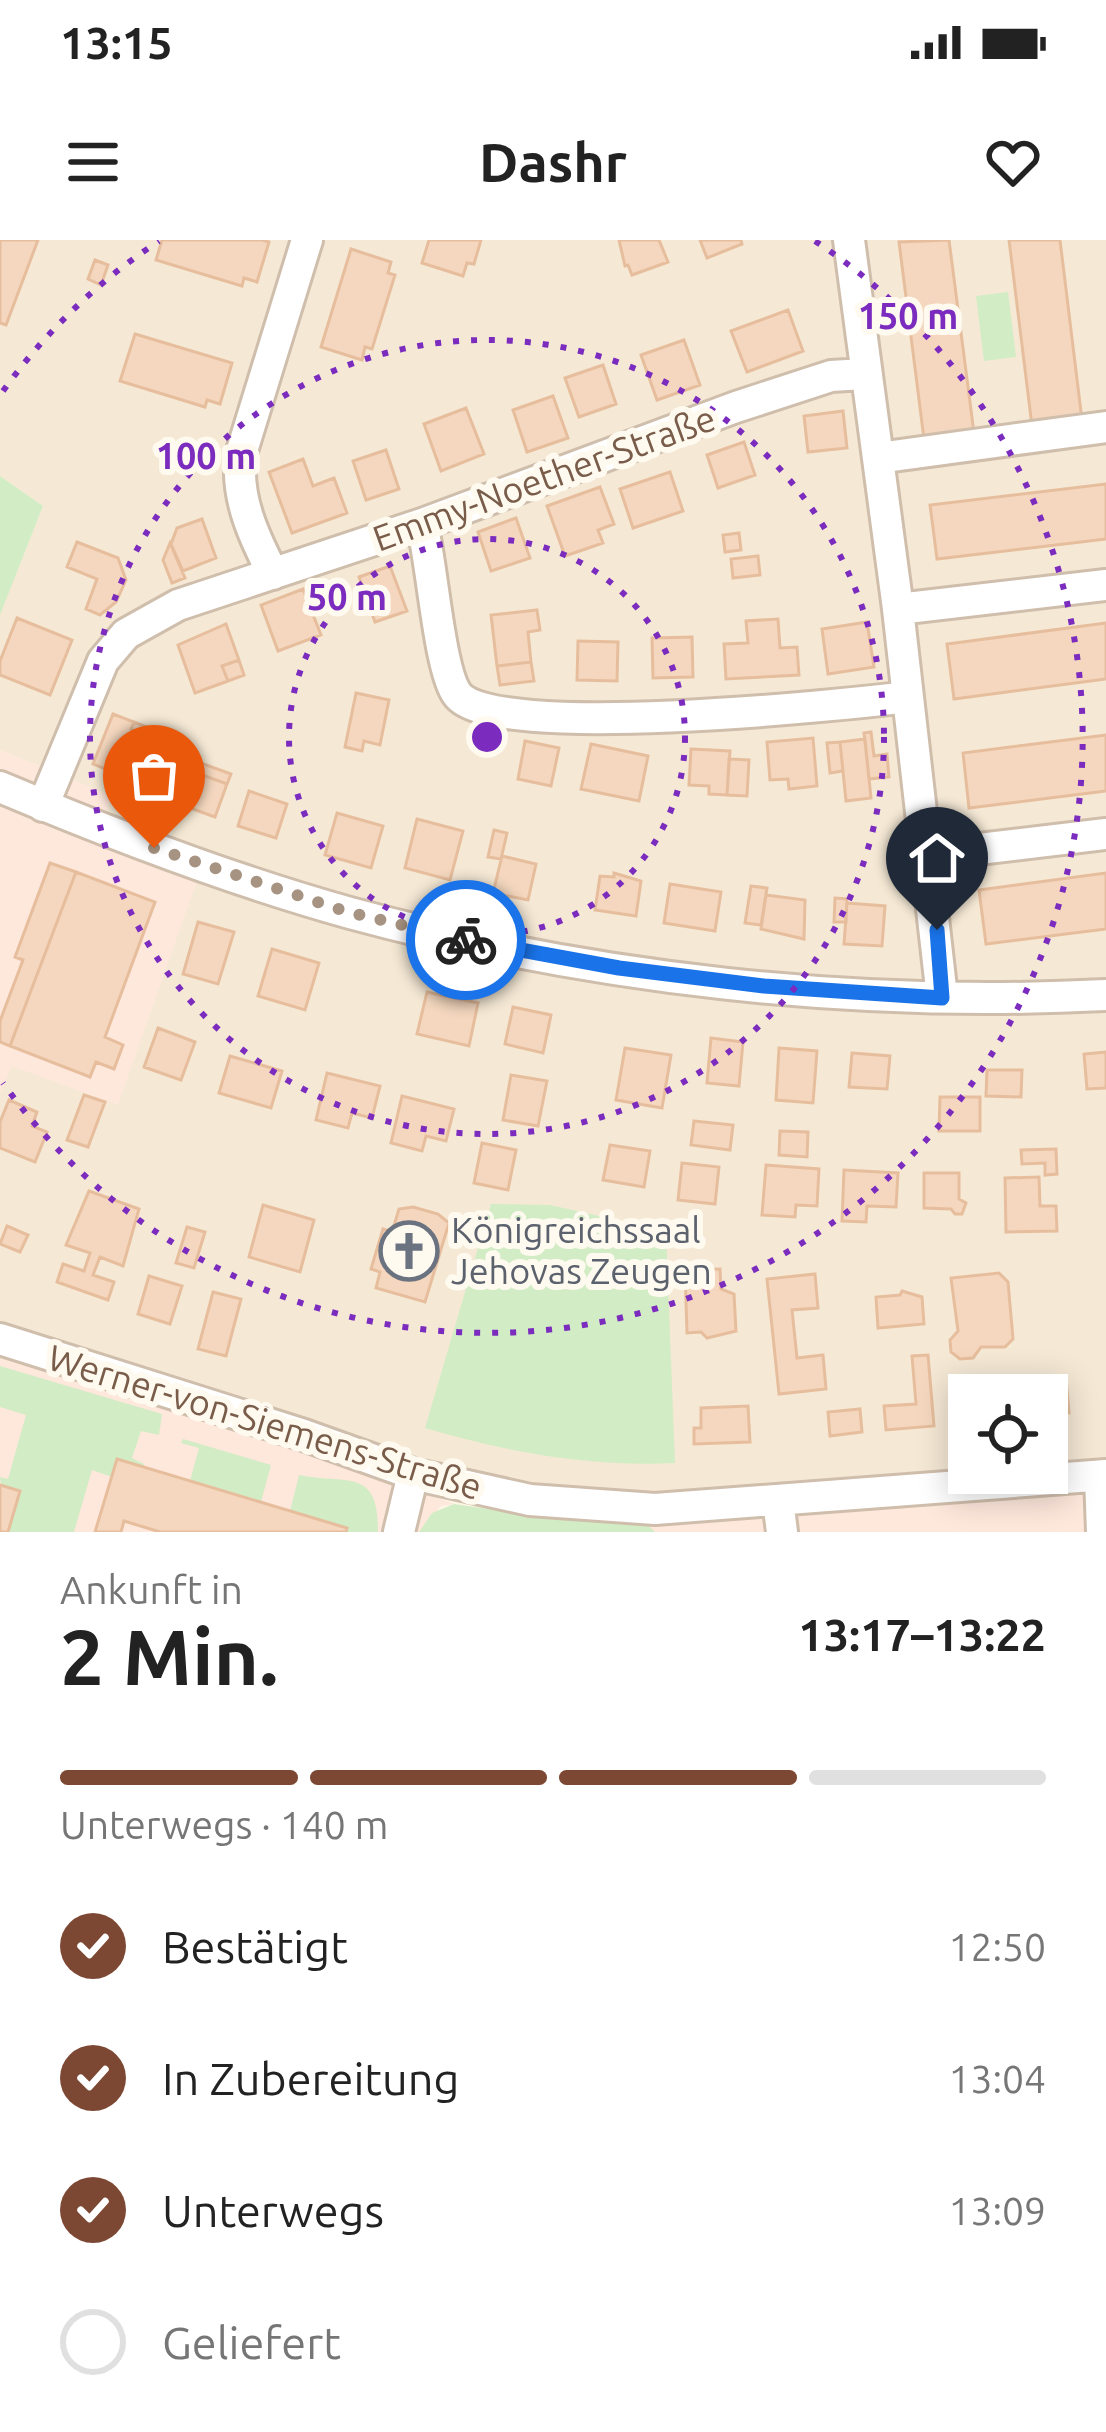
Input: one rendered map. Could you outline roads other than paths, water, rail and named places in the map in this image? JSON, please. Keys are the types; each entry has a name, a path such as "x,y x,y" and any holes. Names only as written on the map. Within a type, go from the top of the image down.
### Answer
{"street":[{"path":"273,574 259,547 238,478 307,240"},
{"path":"849,240 942,998"},
{"name":"Emmy-Noether-Straße","path":"43,806 104,661 126,634 178,605 422,524 736,407 831,376 865,374"},
{"path":"878,458 1106,427"},
{"path":"422,524 448,673 460,698 477,708 538,715 726,716 908,698"},
{"path":"898,610 1106,585"},
{"path":"0,788 184,860 348,912 509,949 764,986 942,998 1106,995"},
{"path":"928,855 1106,834"},
{"name":"Werner-von-Siemens-Straße","path":"0,1339 412,1474 576,1505 655,1509 1103,1475"},
{"path":"399,1532 412,1474"},
{"path":"1102,1532 1103,1475"},
{"path":"778,1500 782,1532"}],"place":[{"name":"Königreichssaal Jehovas Zeugen","path":"409,1251"}]}
